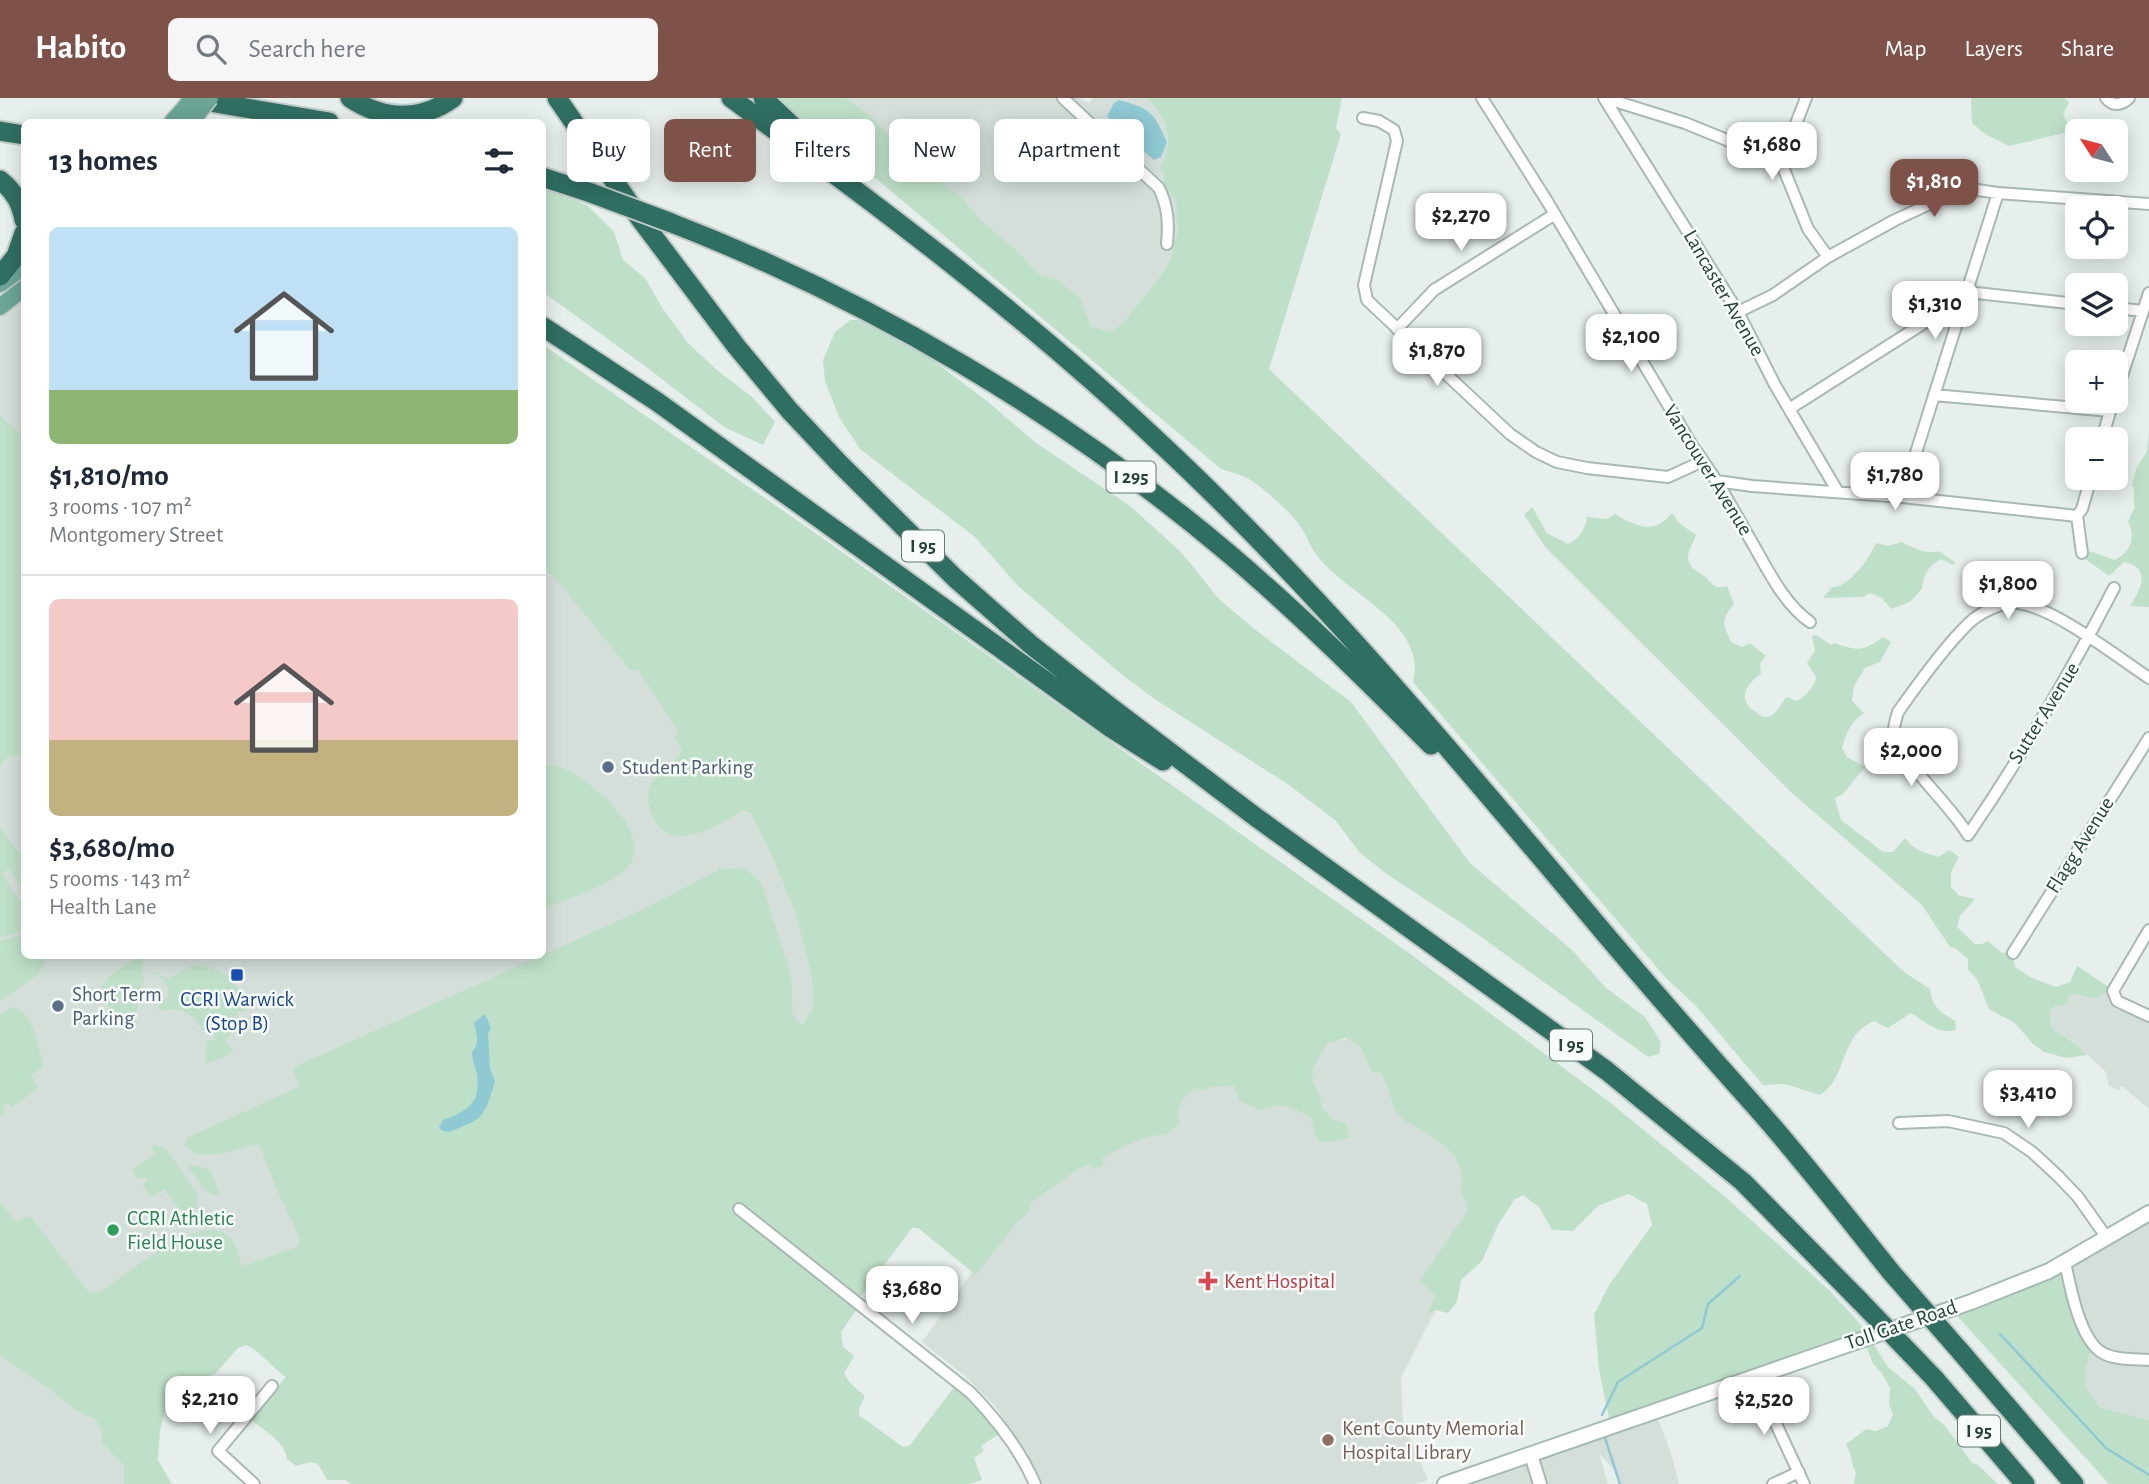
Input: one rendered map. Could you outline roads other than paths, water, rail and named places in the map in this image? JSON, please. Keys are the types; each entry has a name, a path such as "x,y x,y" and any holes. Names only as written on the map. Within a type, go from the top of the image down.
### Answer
{"highway":[{"path":"190,98 312,119"},
{"path":"350,98 381,113 408,116 427,113 453,98"},
{"name":"I 95","path":"557,98 641,220 736,346 790,411 839,463 955,578 1083,686 1257,818 1607,1071 1743,1182 1934,1378 2025,1484"},
{"name":"I 95","path":"731,98 926,243 1058,351 1149,432 1230,510 1370,656 2074,1484"},
{"path":"762,98 926,243"},
{"path":"0,131 21,134"},
{"name":"I 295","path":"546,178 669,222 778,268 877,317 983,378 1094,450 1183,517 1283,601 1521,834"},
{"path":"0,180 15,195 21,212"},
{"path":"0,276 16,256 21,242"},
{"path":"546,329 665,408 1111,728 1257,818"},
{"path":"1934,1378 2013,1484"},
{"path":"2018,1419 2085,1484"}],"main road":[{"path":"174,119 190,98"},
{"path":"193,119 209,98"},
{"path":"0,284 21,269"},
{"path":"0,307 21,290"},
{"name":"Toll Gate Road","path":"1446,1484 1971,1301 2049,1271 2149,1213"}],"street":[{"path":"1063,98 1159,188 1166,204 1169,224 1167,243"},
{"name":"Vancouver Avenue","path":"1482,98 1717,481 1772,576 1798,614 1810,622"},
{"path":"1604,98 1685,123 1781,162"},
{"name":"Lancaster Avenue","path":"1604,98 1738,312 1838,492"},
{"path":"1807,98 1781,162 1808,229 1828,257"},
{"path":"2106,98 2113,104 2118,104 2129,98"},
{"path":"1363,118 1379,121 1394,130 1398,141 1364,285 1367,300 1510,434 1536,452 1557,462 1668,477 1703,461"},
{"path":"1738,312 1773,295 1828,257 1895,220 1964,188 2149,204"},
{"path":"1902,497 1998,192"},
{"path":"1396,329 1434,290 1555,215"},
{"path":"2128,357 2149,293"},
{"path":"1789,408 1966,295 2065,303"},
{"path":"2128,309 2143,311"},
{"path":"1934,395 2065,403"},
{"path":"1717,481 2077,516"},
{"path":"2082,553 2077,516 2088,490"},
{"name":"Sutter Avenue","path":"2088,638 2049,612 2031,606 2014,603 1992,609 1970,621 1898,712 1894,736 1904,753 1960,821 1968,835 2060,692 2114,588"},
{"path":"2088,638 2149,678"},
{"name":"Flagg Avenue","path":"2013,953 2149,738"},
{"path":"2149,930 2113,991 2117,1001 2149,1016"},
{"path":"1899,1123 1948,1121 2004,1133 2032,1152 2058,1176 2078,1197 2106,1238"},
{"path":"739,1209 971,1393 995,1417 1013,1443 1035,1484"},
{"path":"2065,1262 2076,1312 2090,1339 2101,1352 2117,1357 2149,1360"},
{"path":"1754,1377 1804,1484"},
{"path":"254,1484 218,1451 272,1386"},
{"path":"1531,1454 1540,1484"},
{"path":"1773,1484 1799,1472"}],"water":[{"path":"1119,100 1150,113 1167,142 1161,157 1154,160 1144,151 1144,119 1110,119 1107,116 1114,103"},
{"path":"485,1014 491,1028 488,1034 490,1068 495,1082 487,1106 480,1117 471,1123 449,1132 442,1131 439,1127 443,1120 465,1109 477,1093 477,1074 472,1055 477,1042 474,1023"}],"waterway":[{"path":"1602,1415 1618,1382 1702,1328 1708,1304 1740,1276"},
{"path":"2000,1334 2106,1448 2149,1475"},
{"path":"1605,1438 1620,1484"}],"place":[{"name":"Student Parking","path":"608,767"},
{"name":"CCRI Warwick (Stop B)","path":"237,975"},
{"name":"Short Term Parking","path":"58,1006"},
{"name":"CCRI Athletic Field House","path":"113,1230"},
{"name":"Kent Hospital","path":"1208,1281"},
{"name":"Kent County Memorial Hospital Library","path":"1328,1440"}]}
